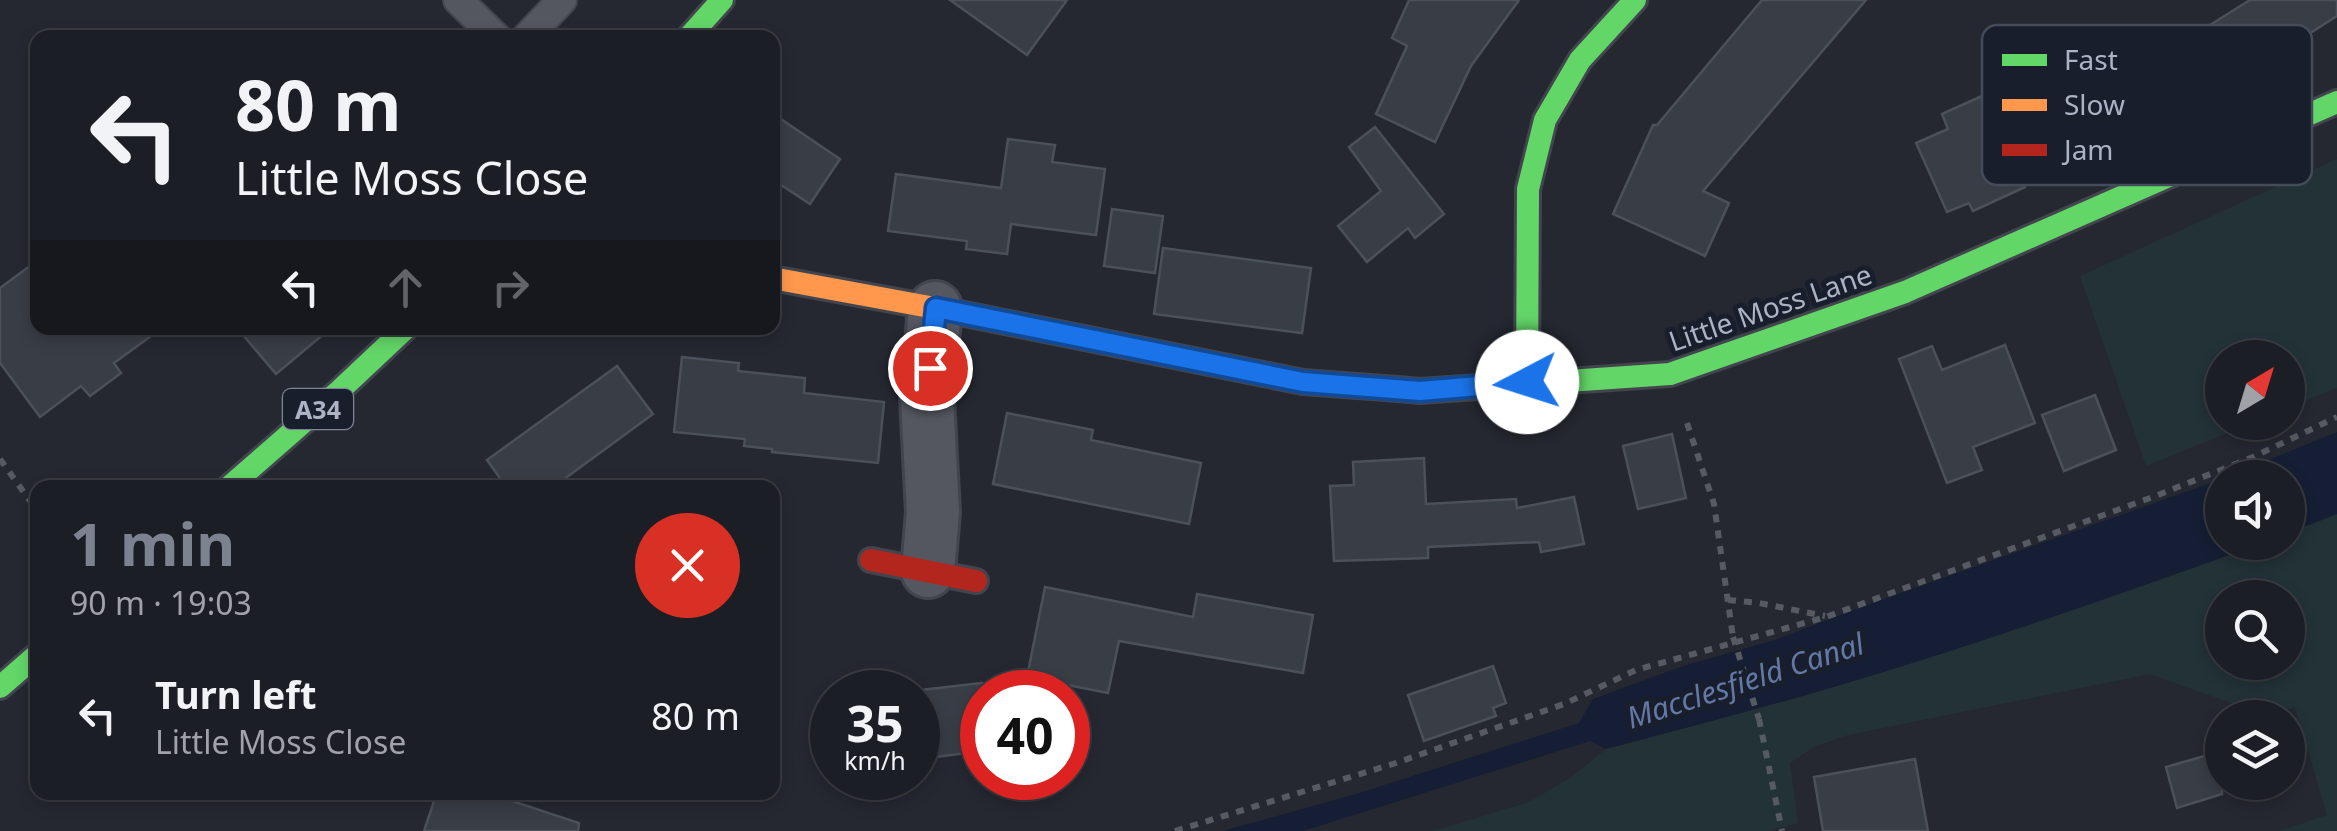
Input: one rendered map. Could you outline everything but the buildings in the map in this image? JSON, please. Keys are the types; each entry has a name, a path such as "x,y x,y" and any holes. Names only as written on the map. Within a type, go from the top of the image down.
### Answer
{"main road":[{"path":"695,30 722,0"},
{"path":"1527,382 1528,189 1546,120 1580,60 1635,0"},
{"name":"Little Moss Lane","path":"2312,113 2337,102"},
{"name":"Little Moss Lane","path":"780,279 1303,382 1420,391 1670,374 1906,292 2149,185"},
{"name":"A34","path":"237,480 399,335"},
{"path":"872,560 952,576"},
{"path":"0,686 30,661"}],"street":[{"path":"936,308 927,399 933,512 952,576"}],"lane":[{"path":"458,0 489,30"},
{"path":"534,30 562,0"}],"path":[{"path":"1670,374 1714,504 1733,636 1759,719 1782,831"},
{"path":"1176,831 1564,704 1636,670 1826,617 2158,495 2337,418"},
{"path":"0,460 30,501"},
{"path":"1728,600 1826,617"}],"shaded area":[{"path":"2337,159 2337,388 2305,401 2305,340 2205,340 2205,440 2210,440 2146,466 2080,276 2280,185 2312,185 2312,170"},
{"path":"2337,514 2337,831 2280,831 2327,815 2305,741 2305,700 2223,700 2150,674 1848,735 1814,747 1790,763 1798,823 1768,831 1433,831 1529,802 1570,778 1606,749 1857,680 2215,560 2305,560 2305,526"}],"water":[{"path":"2337,432 2337,514 2305,526 2305,460 2269,460"},
{"name":"Macclesfield Canal","path":"2205,485 2205,560 2215,560 2111,597 1857,680 1606,749 1590,741 1303,831 1223,831 1356,794 1579,723 1593,699 1683,666 1775,640"}],"traffic: fast":[{"path":"695,30 722,0"},
{"path":"1527,382 1528,189 1545,120 1580,60 1635,0"},
{"path":"2312,113 2337,102"},
{"path":"1398,389 1420,391 1670,374 1905,292 2148,185"},
{"path":"237,480 399,335"},
{"path":"0,687 30,661"}],"traffic: slow":[{"path":"780,279 1303,382 1398,389"}],"traffic: jam":[{"path":"871,560 976,581"}],"route":[{"path":"930,368 936,308 1303,382 1420,391 1527,382"}]}
